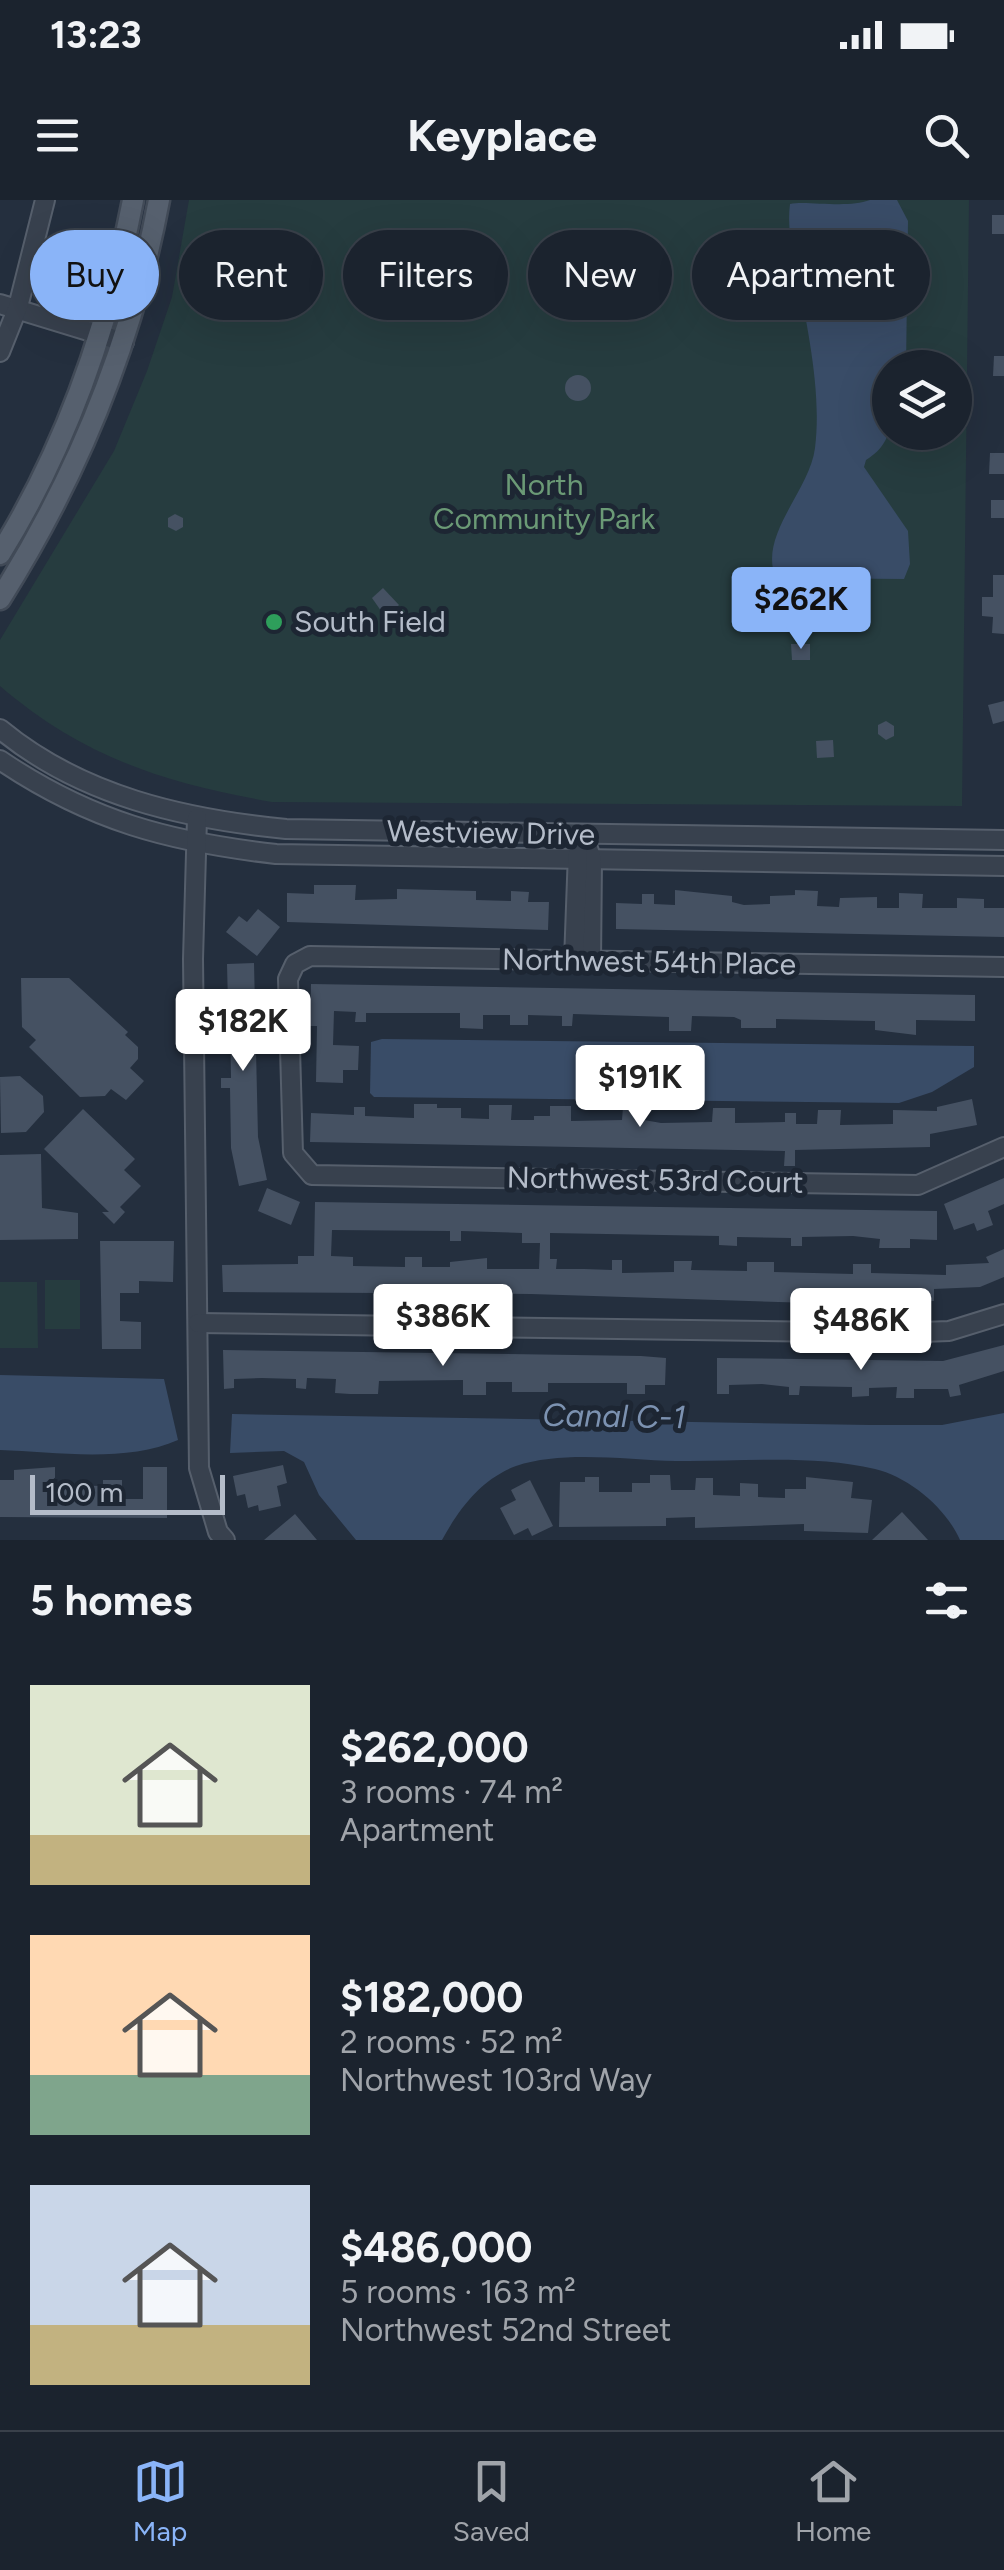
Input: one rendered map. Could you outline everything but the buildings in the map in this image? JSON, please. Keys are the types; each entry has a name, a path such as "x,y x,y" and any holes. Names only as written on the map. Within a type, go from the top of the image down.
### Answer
{"main road":[{"path":"0,554 66,426 100,334 132,200"},
{"path":"0,598 32,548 89,436 124,342 146,266 158,200"}],"street":[{"path":"0,352 9,305 45,200"},
{"path":"9,305 124,342"},
{"name":"Westview Drive","path":"0,729 58,767 132,802 197,818 286,830 1004,840"},
{"name":"Westview Drive","path":"0,760 36,785 126,827 196,845 276,854 1004,866"},
{"path":"197,818 192,958 199,1468 215,1537"},
{"path":"582,961 583,834"},
{"name":"Northwest 54th Place","path":"300,1166 294,1153 288,979 295,964 310,956 1004,967"},
{"name":"Northwest 53rd Court","path":"300,1166 312,1174 918,1184 1004,1148"},
{"path":"198,1323 896,1333 948,1332 1004,1314"}],"green space":[{"name":"North Community Park","path":"189,200 969,200 967,350 872,350 872,450 966,450 962,806 272,802 161,776 63,732 0,686 0,640 114,451 172,297 179,257 179,320 323,320 323,230 184,230"},
{"path":"45,1280 80,1280 80,1329 45,1329"},
{"path":"0,1282 37,1282 38,1348 0,1348"}],"water":[{"path":"897,200 908,221 908,230 790,230 790,204"},
{"path":"805,320 907,320 906,350 872,350 872,450 879,450 866,460 864,467 908,531 910,564 904,579 783,578 773,569 775,539 815,448 817,404"},
{"path":"382,1039 974,1046 974,1067 932,1092 899,1103 374,1097 370,1093 371,1042"},
{"path":"0,1375 164,1379 178,1440 114,1454 0,1450"},
{"path":"1004,1413 1004,1540 960,1540 946,1517 901,1479 851,1464 574,1457 534,1461 503,1472 464,1506 442,1540 356,1540 319,1495 304,1462 284,1451 230,1453 232,1414 942,1425"}],"place":[{"name":"South Field","path":"274,622"}],"water label":[{"name":"Canal C-1","path":"614,1416"}]}
